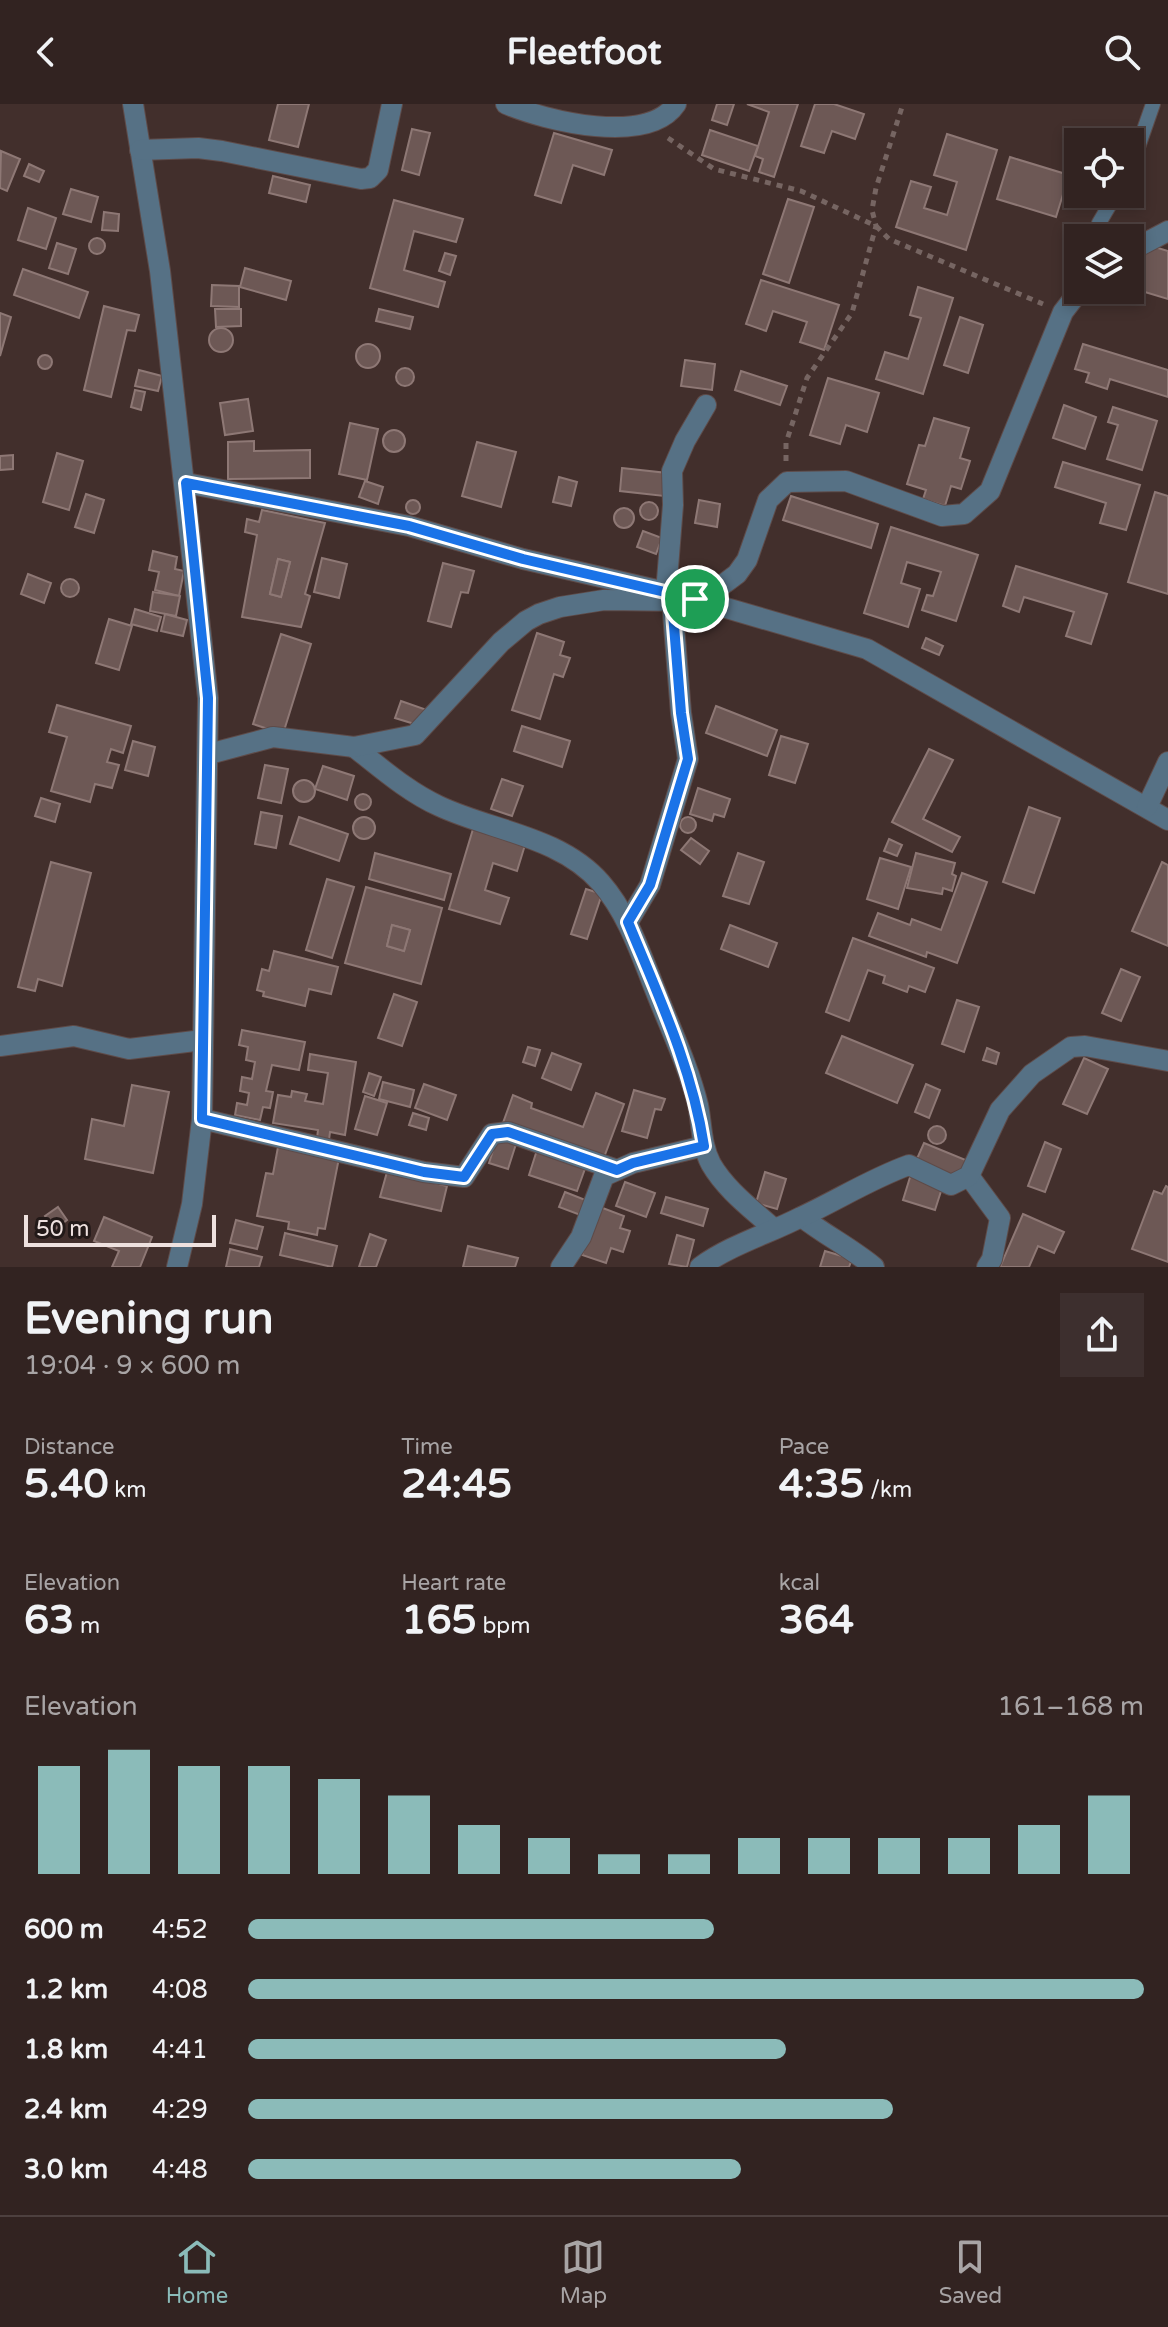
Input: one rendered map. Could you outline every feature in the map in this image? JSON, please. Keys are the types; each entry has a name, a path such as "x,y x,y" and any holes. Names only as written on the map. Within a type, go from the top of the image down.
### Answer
{"street":[{"path":"140,150 198,148 361,179 370,178 378,170 392,104"},
{"path":"506,104 537,115 610,127 648,124 668,116 676,104"},
{"path":"131,107 160,271 208,698 202,1119 192,1204 177,1267"},
{"path":"1144,244 1168,231"},
{"path":"695,599 709,594 737,574 747,560 768,500 787,482 846,481 942,516 964,514 990,491 1063,312 1069,304"},
{"path":"628,922 650,885 688,759 669,597 672,471 706,405"},
{"path":"186,483 409,526 669,597"},
{"path":"209,754 273,737 354,747 415,735 501,642 526,621 539,614 582,602 669,597 695,599 867,649 1168,820"},
{"path":"354,747 409,789 439,806 546,845 582,865 602,884 628,922 684,1060 698,1105 704,1146 712,1166 729,1188 774,1229"},
{"path":"1147,807 1168,762"},
{"path":"0,1046 74,1036 129,1049 203,1040"},
{"path":"700,1267 875,1177 909,1165 951,1185 969,1176 1000,1110 1032,1074 1071,1047 1085,1046 1168,1061"},
{"path":"202,1119 424,1172 464,1177 492,1134 508,1132 617,1170"},
{"path":"561,1267 581,1237 604,1176 633,1163 704,1146"},
{"path":"969,1176 1000,1218 992,1259 987,1267"},
{"path":"802,1217 851,1248 874,1267"}],"lane":[{"path":"1144,130 1153,104"}],"path":[{"path":"787,482 786,443 807,378 852,313 876,226 872,210 876,188 903,104"},
{"path":"648,124 714,169 801,191 876,226 889,239 1063,312"}],"building":[{"path":"278,104 309,104 298,147 269,140"},
{"path":"717,104 734,104 727,125 712,120"},
{"path":"747,104 798,104 774,177 759,172 763,159 755,156 769,112"},
{"path":"815,104 834,104 864,114 855,139 832,131 824,153 801,146"},
{"path":"412,129 430,133 419,175 402,170"},
{"path":"710,130 758,146 749,171 702,155"},
{"path":"554,133 612,150 604,175 573,165 561,203 535,195"},
{"path":"947,134 997,150 966,250 896,227 911,181 931,187 924,208 947,215 957,182 934,175"},
{"path":"1,151 20,159 7,191 0,188"},
{"path":"1010,157 1064,173 1064,191 1056,217 997,199"},
{"path":"29,164 44,171 39,182 24,176"},
{"path":"273,176 310,185 306,202 269,193"},
{"path":"71,189 98,197 91,222 63,214"},
{"path":"788,199 814,207 789,283 763,274"},
{"path":"394,200 463,219 456,242 414,231 404,270 445,282 438,307 370,288"},
{"path":"28,208 56,218 46,249 18,240"},
{"path":"104,212 119,214 118,231 102,230"},
{"path":"97,238 105,246 97,254 89,246"},
{"path":"57,243 76,249 68,274 49,268"},
{"path":"1148,245 1168,251 1168,299 1144,292 1144,259"},
{"path":"445,253 456,256 450,275 439,271"},
{"path":"245,268 291,281 286,300 240,287"},
{"path":"23,269 88,292 79,318 14,295"},
{"path":"761,280 839,305 824,350 800,342 807,322 773,311 766,331 746,324"},
{"path":"212,285 239,286 239,307 211,306"},
{"path":"918,287 953,298 923,394 876,379 885,352 908,359 921,318 910,315"},
{"path":"104,306 139,315 135,331 127,330 111,397 84,390"},
{"path":"215,309 241,309 241,326 216,327"},
{"path":"379,309 413,317 410,329 376,321"},
{"path":"0,313 11,317 0,356"},
{"path":"960,317 983,325 968,373 944,365"},
{"path":"221,328 230,331 233,340 230,349 221,352 212,349 209,340 212,331"},
{"path":"368,344 376,348 380,356 376,364 368,368 360,364 356,356 360,348"},
{"path":"1083,344 1168,370 1168,397 1110,379 1107,389 1086,382 1089,373 1075,369"},
{"path":"45,355 52,362 45,369 38,362"},
{"path":"685,360 715,364 712,390 681,386"},
{"path":"405,368 414,377 405,386 396,377"},
{"path":"139,370 162,376 158,391 135,386"},
{"path":"741,371 787,386 780,405 735,390"},
{"path":"828,378 879,393 867,432 846,425 840,444 810,435"},
{"path":"135,390 145,392 141,410 131,407"},
{"path":"248,399 253,431 225,435 220,403"},
{"path":"1064,405 1096,417 1085,449 1053,438"},
{"path":"1113,407 1157,421 1142,470 1107,459 1118,425 1108,422"},
{"path":"934,418 969,428 960,458 970,461 961,489 951,486 945,506 923,499 926,490 907,484 919,445 925,446"},
{"path":"350,423 378,429 367,480 339,474"},
{"path":"394,430 402,433 405,441 402,449 394,452 386,449 383,441 386,433"},
{"path":"254,441 254,451 310,450 310,478 228,479 228,442"},
{"path":"477,442 516,452 501,507 462,496"},
{"path":"57,453 83,461 69,510 43,502"},
{"path":"13,455 13,469 0,470 0,456"},
{"path":"1063,462 1140,485 1126,530 1100,523 1106,503 1055,487"},
{"path":"622,468 667,473 664,496 620,491"},
{"path":"559,477 577,482 571,506 553,502"},
{"path":"365,481 383,487 378,504 359,497"},
{"path":"1155,492 1168,496 1168,594 1128,582"},
{"path":"86,494 104,500 94,533 75,527"},
{"path":"791,496 878,524 871,548 783,520"},
{"path":"413,500 420,507 413,514 406,507"},
{"path":"699,500 720,504 717,527 695,523"},
{"path":"649,502 658,511 649,520 640,511"},
{"path":"624,508 631,511 634,518 631,525 624,528 617,525 614,518 617,511"},
{"path":"262,510 325,523 305,594 310,596 301,627 242,617 257,535 245,532 247,519 259,522","holes":["278,559 290,562 281,597 270,594"]},
{"path":"891,527 978,555 956,621 922,610 927,595 933,596 941,572 907,562 901,583 920,589 908,627 864,613"},
{"path":"643,531 662,538 656,554 637,547"},
{"path":"153,551 177,557 175,569 184,571 179,596 155,590 159,572 149,570"},
{"path":"322,558 347,564 339,598 314,592"},
{"path":"278,559 290,562 281,597 270,594"},
{"path":"443,563 474,571 468,593 461,592 451,627 428,621"},
{"path":"1016,566 1107,594 1091,644 1066,636 1074,612 1024,597 1019,612 1003,606"},
{"path":"28,574 51,583 44,603 21,594"},
{"path":"70,579 79,588 70,597 61,588"},
{"path":"153,592 180,596 176,616 150,611"},
{"path":"135,609 161,617 157,631 131,624"},
{"path":"165,614 187,620 183,636 161,631"},
{"path":"109,619 132,626 119,670 96,663"},
{"path":"537,633 564,642 560,655 570,658 563,677 554,674 540,719 512,710"},
{"path":"281,634 311,644 283,734 253,724"},
{"path":"926,638 943,646 939,655 922,648"},
{"path":"401,701 427,710 421,726 395,718"},
{"path":"57,705 131,726 123,753 111,749 107,762 119,765 112,788 95,784 90,802 51,791 67,737 49,732"},
{"path":"716,706 777,730 767,756 706,733"},
{"path":"522,726 570,741 562,767 514,751"},
{"path":"781,736 808,744 795,783 769,775"},
{"path":"133,741 155,747 148,776 125,770"},
{"path":"929,749 953,760 923,819 960,837 952,852 892,822"},
{"path":"265,765 288,769 281,803 258,798"},
{"path":"323,766 354,776 347,800 315,789"},
{"path":"502,779 523,786 512,816 491,809"},
{"path":"304,780 312,783 315,791 312,799 304,802 296,799 293,791 296,783"},
{"path":"698,788 730,799 724,817 714,814 712,821 690,814"},
{"path":"363,794 371,802 363,810 355,802"},
{"path":"41,798 60,804 55,822 35,816"},
{"path":"1029,807 1060,818 1034,893 1003,882"},
{"path":"261,812 282,816 276,848 255,844"},
{"path":"299,817 348,834 339,861 290,844"},
{"path":"364,817 375,828 364,839 353,828"},
{"path":"688,817 696,825 688,833 680,825"},
{"path":"473,829 525,845 517,871 493,863 485,890 509,898 500,924 449,909"},
{"path":"691,838 709,851 700,864 681,850"},
{"path":"889,839 902,845 897,856 884,851"},
{"path":"375,853 451,874 444,900 369,879"},
{"path":"738,853 764,862 749,904 723,896"},
{"path":"916,853 955,863 952,891 943,888 942,894 907,888"},
{"path":"880,858 911,867 898,909 867,899"},
{"path":"51,862 91,873 62,986 38,979 35,991 18,987"},
{"path":"1162,862 1168,865 1168,946 1132,931"},
{"path":"962,873 987,882 957,963 927,952 926,957 869,936 878,913 910,925 912,919 941,930"},
{"path":"327,879 354,887 332,958 306,950"},
{"path":"366,887 442,908 421,984 345,963","holes":["392,925 410,930 404,951 387,946"]},
{"path":"586,889 602,894 587,939 571,934"},
{"path":"392,925 410,930 404,951 387,946"},
{"path":"730,925 777,943 768,967 721,949"},
{"path":"853,938 934,968 925,992 909,986 907,992 883,983 885,976 868,970 849,1021 826,1012"},
{"path":"274,951 338,967 331,994 309,989 305,1006 263,996 264,992 257,990 262,969 269,971"},
{"path":"1121,969 1140,977 1121,1021 1102,1013"},
{"path":"394,994 417,1002 402,1046 378,1038"},
{"path":"957,1000 979,1007 964,1052 942,1044"},
{"path":"242,1030 305,1042 299,1070 272,1065 266,1091 273,1092 270,1108 263,1107 260,1120 235,1115 237,1103 247,1105 249,1093 240,1091 242,1077 252,1079 255,1062 246,1060 248,1047 239,1045"},
{"path":"842,1036 913,1065 897,1103 826,1073"},
{"path":"528,1047 540,1050 535,1066 523,1062"},
{"path":"987,1048 999,1053 996,1064 983,1060"},
{"path":"552,1053 581,1064 571,1090 542,1078"},
{"path":"310,1054 356,1062 345,1135 330,1132 329,1140 317,1138 318,1130 273,1123 278,1095 291,1097 292,1091 307,1094 305,1101 323,1104 328,1073 308,1070"},
{"path":"1084,1058 1108,1069 1087,1114 1063,1104"},
{"path":"369,1073 381,1077 374,1096 363,1092"},
{"path":"383,1082 414,1090 410,1107 379,1099"},
{"path":"424,1084 456,1095 447,1120 415,1108"},
{"path":"926,1084 940,1090 929,1118 915,1112"},
{"path":"132,1085 169,1092 153,1173 85,1159 92,1119 124,1126"},
{"path":"634,1090 665,1099 661,1110 655,1109 647,1138 622,1131"},
{"path":"596,1093 624,1104 603,1160 503,1123 513,1095 532,1103 531,1108 583,1127"},
{"path":"365,1096 387,1103 377,1135 355,1129"},
{"path":"413,1113 429,1118 426,1130 409,1125"},
{"path":"933,1126 941,1126 946,1135 944,1142 933,1144 928,1139 928,1131"},
{"path":"497,1138 516,1144 508,1169 489,1163"},
{"path":"1045,1142 1061,1149 1045,1192 1028,1186"},
{"path":"924,1143 968,1161 960,1180 916,1161"},
{"path":"278,1147 339,1158 325,1229 318,1228 317,1235 288,1229 289,1222 257,1216 266,1173 273,1174"},
{"path":"537,1150 586,1166 577,1191 529,1175"},
{"path":"387,1172 447,1186 441,1211 380,1197"},
{"path":"765,1172 786,1179 777,1209 756,1203"},
{"path":"911,1174 943,1185 935,1210 903,1200"},
{"path":"625,1182 655,1193 646,1217 616,1206"},
{"path":"1166,1186 1168,1262 1132,1249 1154,1191 1162,1194"},
{"path":"565,1192 588,1201 583,1216 559,1207"},
{"path":"666,1197 708,1209 703,1226 661,1213"},
{"path":"58,1207 67,1220 54,1230 45,1216"},
{"path":"600,1207 624,1216 620,1228 630,1231 623,1252 611,1248 606,1263 582,1255"},
{"path":"1023,1214 1064,1232 1054,1253 1038,1246 1029,1267 1000,1267"},
{"path":"104,1217 152,1237 140,1267 112,1267 119,1251 94,1241"},
{"path":"236,1220 263,1227 257,1249 230,1243"},
{"path":"285,1233 337,1246 332,1267 280,1255"},
{"path":"370,1234 386,1240 376,1267 359,1267"},
{"path":"677,1235 694,1240 687,1267 669,1264"},
{"path":"468,1246 518,1258 515,1267 463,1267"},
{"path":"230,1249 262,1257 259,1267 226,1267"},
{"path":"825,1251 852,1259 849,1267 820,1267"}],"route":[{"path":"186,483 409,526 523,559 695,599 672,601 688,759 650,885 628,922 684,1060 698,1105 704,1146 669,1153 617,1170 508,1132 492,1134 464,1177 424,1172 202,1119 208,698 186,483"}]}
